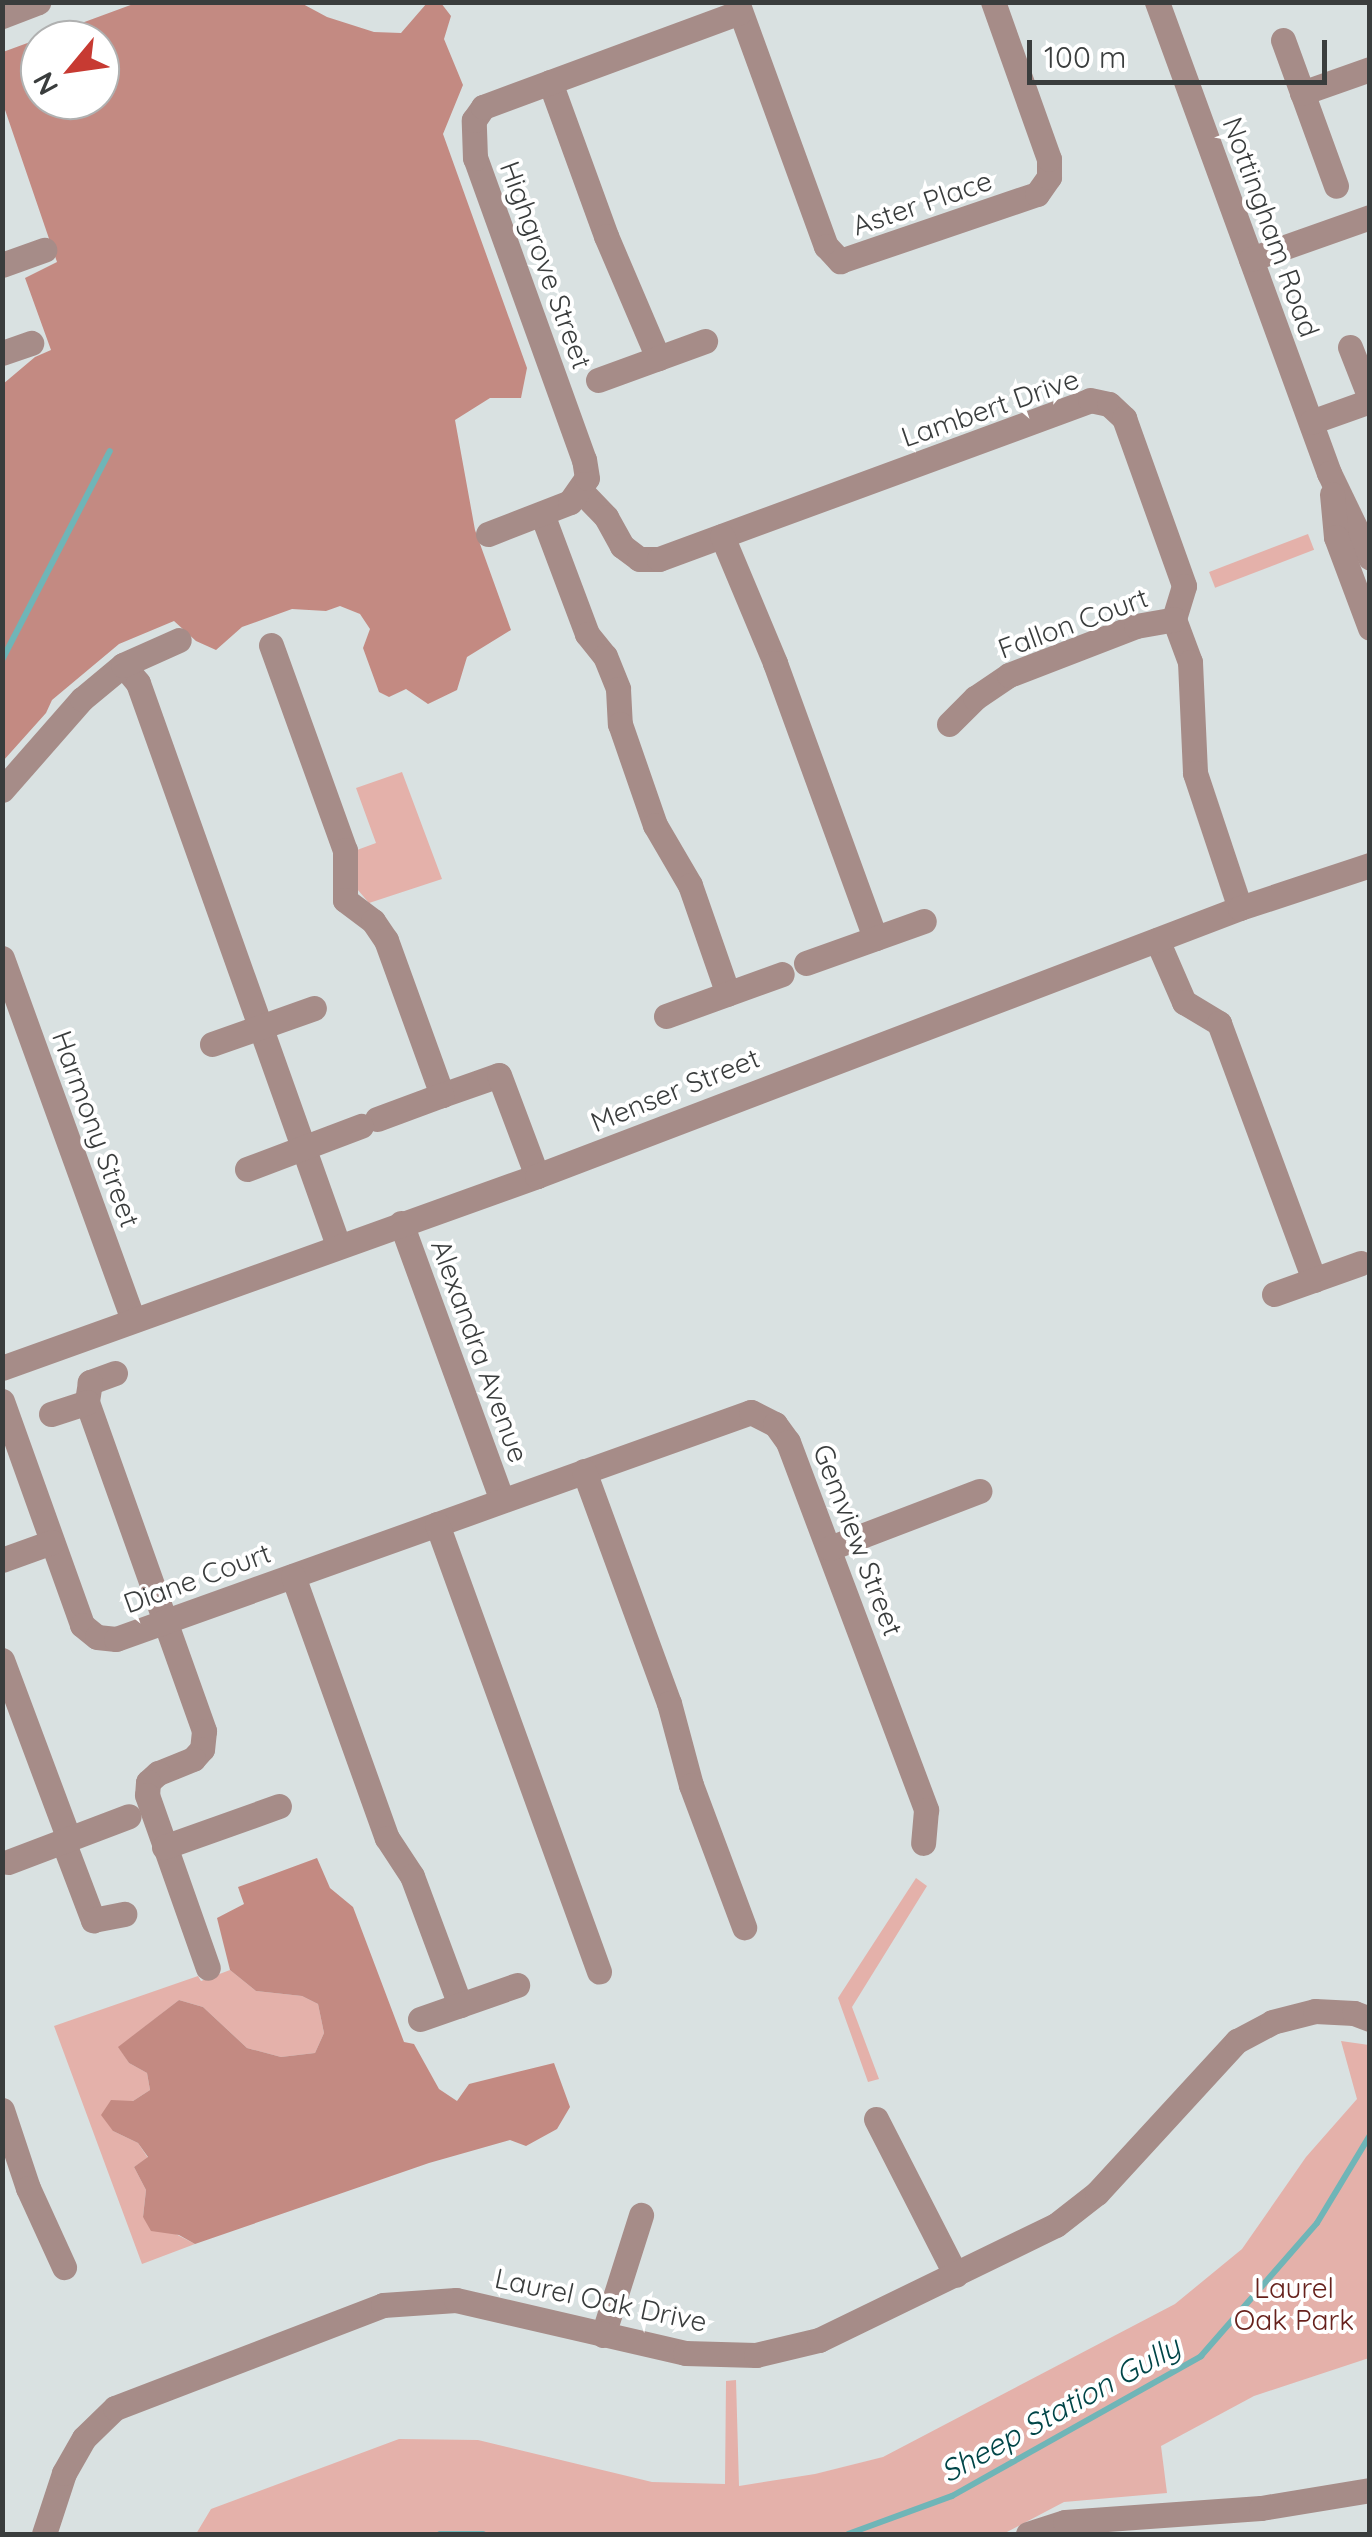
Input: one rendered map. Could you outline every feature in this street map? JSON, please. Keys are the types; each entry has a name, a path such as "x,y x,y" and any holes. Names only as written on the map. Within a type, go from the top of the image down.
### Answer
{"street":[{"name":"Aster Place","path":"738,7 826,246 840,261 1036,194 1048,177 1049,159 993,2"},
{"name":"Nottingham Road","path":"1157,2 1329,473 1370,558"},
{"name":"Highgrove Street","path":"580,492 587,478 584,460 471,138 474,120 483,107 738,7"},
{"path":"1283,40 1336,186"},
{"path":"1302,93 1370,69"},
{"path":"550,82 606,236 658,358"},
{"path":"1251,259 1370,217"},
{"path":"2,265 44,250"},
{"path":"598,380 705,341"},
{"path":"2,353 30,343"},
{"path":"1310,422 1370,400 1350,347"},
{"name":"Lambert Drive","path":"580,492 606,517 622,546 639,559 659,559 1090,400 1109,404 1124,418 1184,586 1174,619 1190,662 1195,774 1240,908"},
{"name":"Nottingham Road","path":"1329,473 1336,537 1370,628"},
{"path":"488,534 570,502 580,492"},
{"path":"542,514 586,634 605,656 618,688 620,724 655,824 690,885 728,994"},
{"path":"722,536 775,662 875,938"},
{"name":"Fallon Court","path":"949,724 975,698 1009,675 1136,626 1174,619"},
{"path":"2,790 82,700 123,665 179,640"},
{"path":"271,645 345,850 344,900 373,922 386,940 442,1095"},
{"path":"123,665 138,683 338,1245"},
{"name":"Menser Street","path":"2,1368 537,1176 1240,908 1370,865"},
{"path":"806,963 924,921"},
{"path":"1157,940 1184,1002 1219,1023 1314,1280"},
{"name":"Harmony Street","path":"2,958 133,1319"},
{"path":"666,1016 782,974"},
{"path":"212,1044 314,1008"},
{"path":"247,1168 498,1075 537,1176"},
{"name":"Alexandra Avenue","path":"401,1223 502,1500"},
{"path":"1274,1294 1361,1264"},
{"path":"116,1373 90,1382 88,1402 204,1731 202,1749 193,1758 158,1773 148,1782 147,1795 208,1968"},
{"name":"Diane Court","path":"2,1401 82,1625 97,1637 116,1639 502,1500"},
{"path":"51,1414 88,1402"},
{"name":"Gemview Street","path":"502,1500 751,1412 775,1424 788,1442 830,1548 926,1810 923,1844"},
{"path":"584,1471 669,1703 691,1786 744,1926"},
{"path":"830,1548 979,1491"},
{"path":"437,1524 599,1972"},
{"path":"2,1560 52,1542"},
{"path":"293,1576 387,1838 412,1876 460,2005"},
{"path":"2,1660 93,1920 124,1914"},
{"path":"164,1847 278,1806"},
{"path":"8,1862 130,1816"},
{"path":"420,2020 517,1985"},
{"name":"Laurel Oak Drive","path":"44,2534 64,2473 84,2438 115,2408 384,2305 456,2300 685,2354 756,2356 819,2340 1056,2226 1096,2193 1237,2041 1272,2022 1315,2011 1354,2013 1370,2020"},
{"path":"2,2110 28,2188 64,2267"},
{"path":"876,2119 956,2275"},
{"path":"2,2197 28,2188"},
{"path":"604,2335 641,2215"},
{"path":"1028,2534 1065,2522 1261,2508 1370,2490"}],"green space":[{"path":"1308,534 1314,550 1215,588 1209,572"},
{"path":"402,772 442,879 369,903 352,883 357,850 376,843 356,788"},
{"path":"916,1878 927,1886 852,2007 879,2079 868,2082 838,1998"},
{"path":"230,1970 256,1991 302,1996 318,2004 324,2033 315,2053 281,2057 247,2048 203,2007 179,2000 119,2047 129,2063 147,2073 150,2090 133,2101 113,2131 138,2143 148,2158 134,2167 146,2190 143,2217 195,2244 142,2264 54,2026 198,1976 201,1981"},
{"name":"Laurel Oak Park","path":"1341,2041 1369,2045 1369,2358 1254,2396 1161,2446 1167,2493 1064,2502 1003,2534 196,2534 211,2509 399,2439 478,2440 652,2482 725,2484 726,2381 736,2380 739,2486 815,2474 883,2457 1175,2304 1242,2249 1306,2157 1357,2099"}],"shaded area":[{"path":"136,3 301,3 327,17 374,32 401,33 427,3 441,3 451,16 444,39 463,85 443,134 527,368 521,398 490,398 455,420 475,530 511,630 467,657 457,690 428,704 406,689 389,697 379,692 363,648 370,629 360,614 340,606 326,611 292,609 242,627 216,650 196,641 174,621 119,644 52,700 46,713 3,761 3,384 35,357 51,350 25,278 57,262 3,104 3,52 20,46 20,120 120,120 120,20 90,20"},
{"path":"317,1858 330,1888 353,1907 404,2042 414,2044 439,2089 457,2101 469,2084 554,2063 570,2107 557,2129 526,2146 510,2140 429,2163 195,2244 179,2235 151,2231 143,2217 146,2190 134,2167 148,2157 138,2143 113,2131 101,2115 111,2100 133,2101 150,2090 147,2073 129,2063 118,2047 179,2000 203,2007 247,2048 281,2057 315,2053 324,2033 318,2004 302,1996 256,1991 230,1970 217,1918 244,1904 238,1887"}],"waterway":[{"path":"2,660 110,451"},
{"name":"Sheep Station Gully","path":"848,2534 952,2496 1201,2356 1317,2223 1370,2135"},
{"name":"Sheep Station Gully","path":"440,2534 483,2534"}]}
